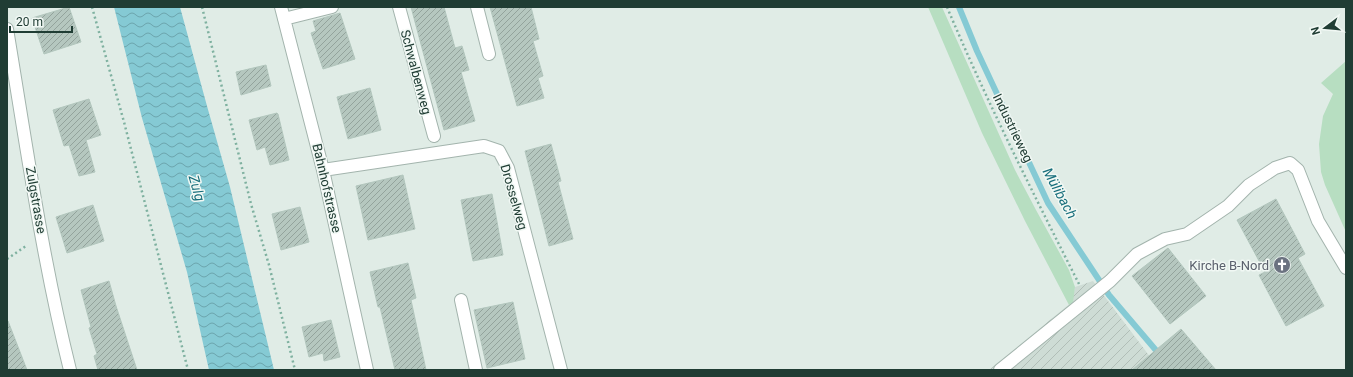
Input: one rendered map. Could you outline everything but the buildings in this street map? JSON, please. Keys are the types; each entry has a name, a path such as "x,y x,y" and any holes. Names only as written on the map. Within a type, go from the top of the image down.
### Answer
{"street":[{"name":"Bahnhofstrasse","path":"281,7 323,170 367,370"},
{"path":"284,19 332,7"},
{"name":"Schwalbenweg","path":"399,7 434,136"},
{"path":"477,7 489,54"},
{"name":"Zulgstrasse","path":"7,29 42,239 59,325 70,370"},
{"name":"Drosselweg","path":"323,170 484,146 499,151 508,168 560,370"},
{"path":"1000,370 1110,281 1137,254 1165,239 1187,234 1228,206 1249,185 1275,168 1290,163 1298,170 1318,221 1346,268"},
{"path":"461,300 476,370"}],"path":[{"path":"92,7 188,370"},
{"path":"202,7 251,204 269,265 296,370"},
{"name":"Industrieweg","path":"947,7 969,59 1087,299"},
{"path":"7,259 24,247 42,239"}],"shaded area":[{"path":"1093,281 1160,370 989,370 1072,302 1075,287"}],"green space":[{"path":"928,7 942,7 1015,170 1069,270 1075,287 1073,302 1069,305 1025,221 982,133"},
{"path":"1346,61 1346,232 1325,185 1321,172 1319,144 1323,116 1333,94 1321,83"}],"water":[{"name":"Zulg","path":"114,7 180,7 230,187 274,370 209,370 187,272 142,118"}],"waterway":[{"name":"Mülibach","path":"959,7 977,51 1048,203 1109,295 1160,355"}],"place":[{"name":"Kirche B-Nord","path":"1282,265"}]}
